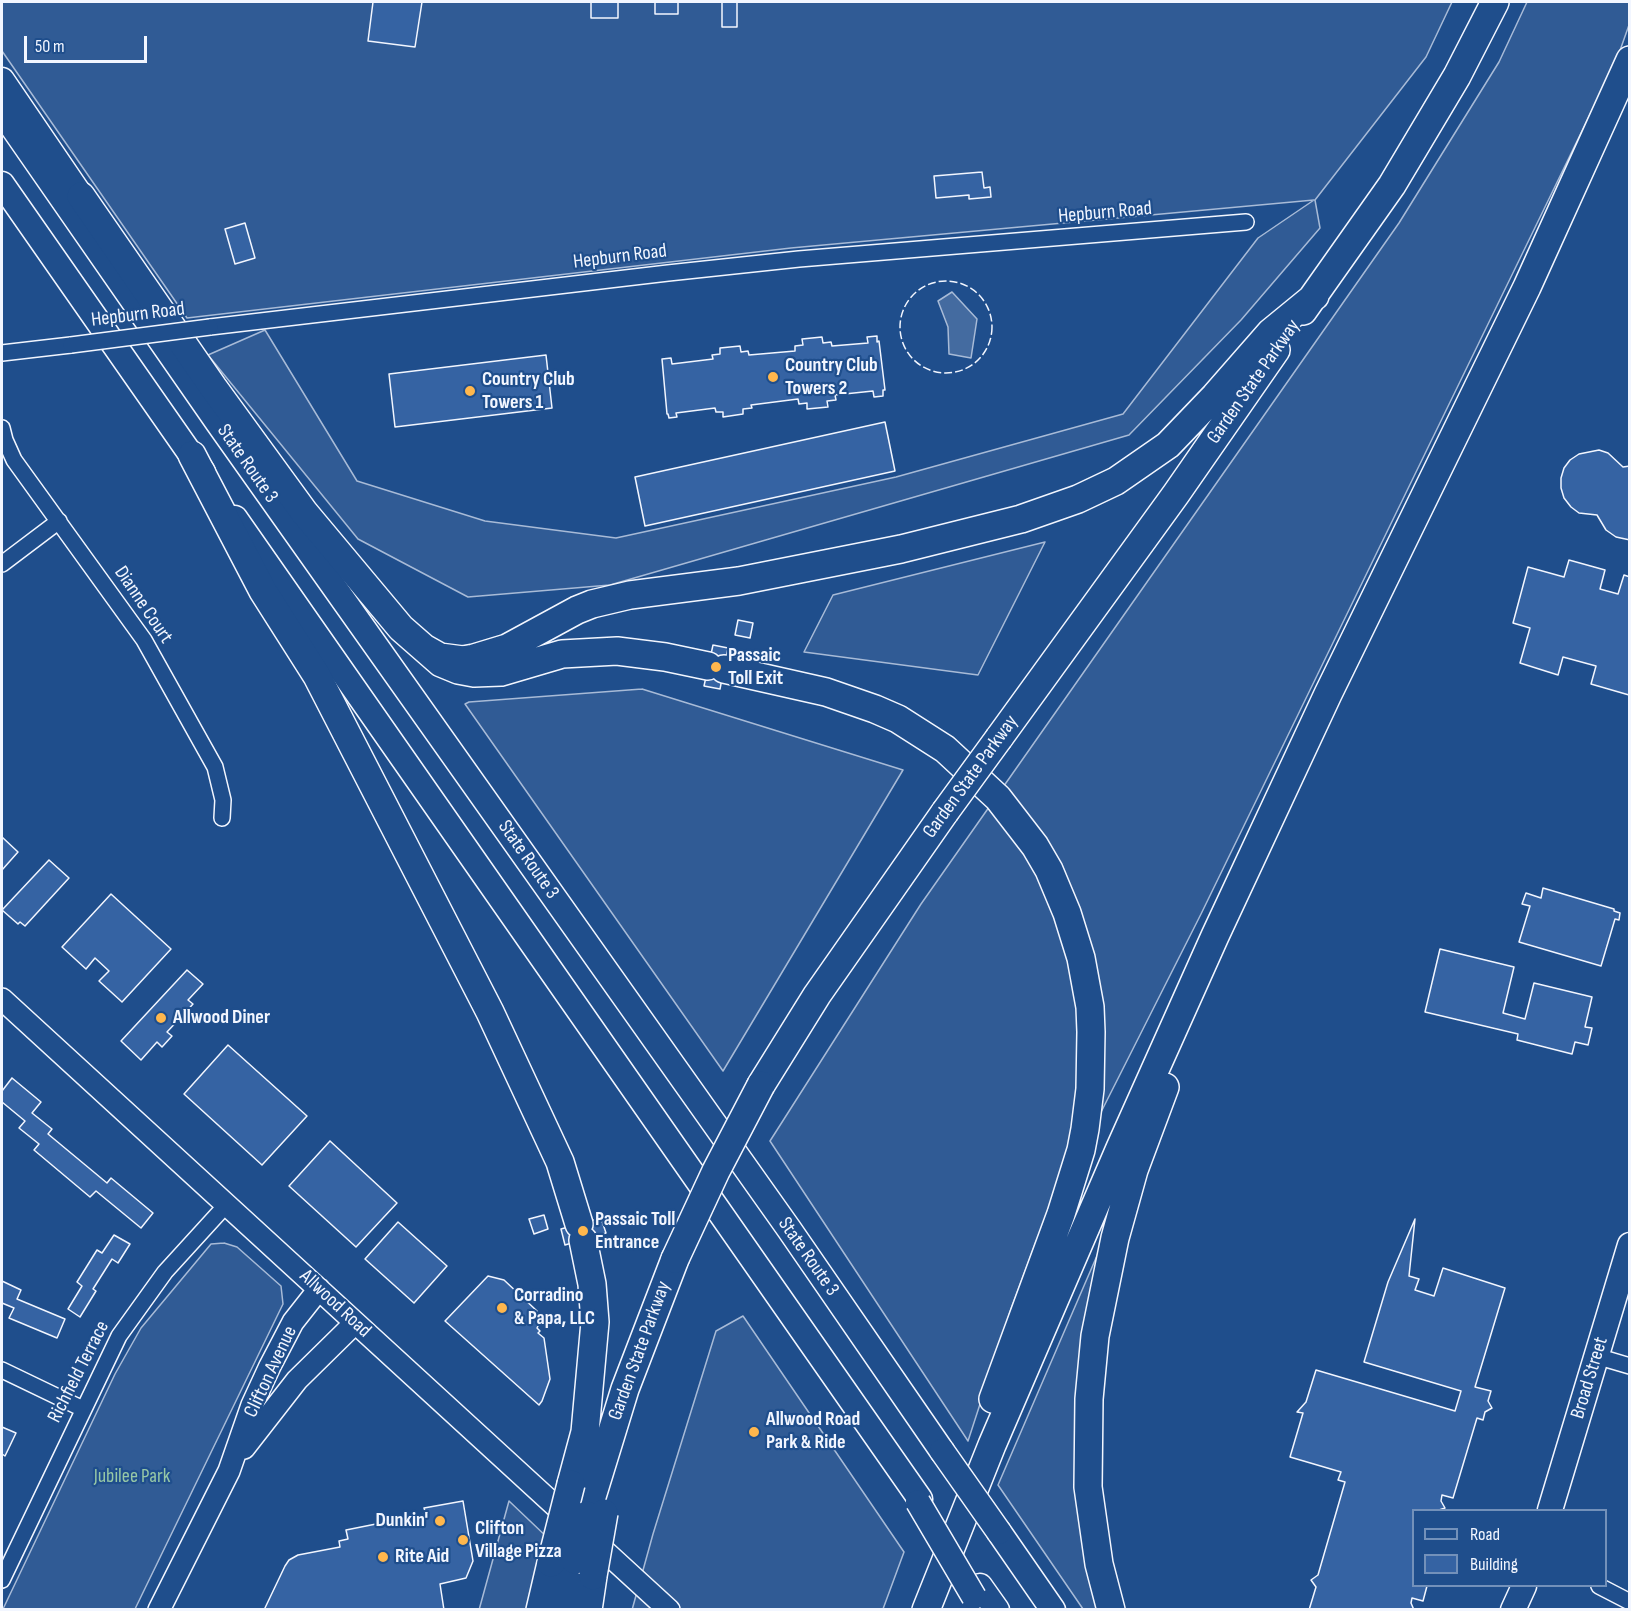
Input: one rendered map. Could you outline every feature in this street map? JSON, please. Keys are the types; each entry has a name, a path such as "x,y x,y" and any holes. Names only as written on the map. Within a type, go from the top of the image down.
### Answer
{"highway":[{"name":"Garden State Parkway","path":"560,1610 588,1500 625,1389 671,1269 716,1171 761,1085 827,979 1176,494 1392,185 1457,76 1495,2"},
{"path":"930,1598 992,1445 1111,1170 1236,892 1328,694 1527,287 1629,60"},
{"path":"81,196 213,387 304,512 401,628 448,667 474,673 501,672 562,654 597,651 637,653 716,667 826,692 898,719 945,749 998,798 1035,846 1049,870 1067,913 1081,958 1091,1032 1090,1089 1081,1150 1061,1214 990,1407 930,1598"},
{"path":"424,648 440,657 463,660 474,658 507,648 592,604 630,595 739,581 901,549 1021,519 1078,499 1116,481 1168,445 1271,332 1315,296"},
{"path":"192,455 263,591 317,676 490,1012 560,1162 581,1232 592,1284 595,1322 585,1432 588,1500"},
{"path":"1111,1610 1099,1564 1088,1487 1087,1428 1095,1336 1125,1197 1236,892"},
{"path":"540,1610 573,1566"},
{"path":"573,1566 588,1610"}],"main road":[{"path":"2,80 81,196"},
{"name":"State Route 3","path":"2,112 278,509 762,1191 1053,1610"},
{"name":"State Route 3","path":"2,184 899,1470 978,1597 997,1610"},
{"name":"Allwood Road","path":"2,999 669,1610"},
{"name":"Broad Street","path":"1550,1509 1629,1245"},
{"name":"Clifton Avenue","path":"159,1610 234,1461 252,1404 270,1366 293,1322 319,1289"},
{"name":"Clifton Avenue","path":"234,1461 297,1380 355,1323"},
{"path":"1513,1610 1524,1587"},
{"path":"1530,1610 1533,1587"}],"street":[{"name":"Hepburn Road","path":"2,353 728,266 1246,222"},
{"name":"Dianne Court","path":"2,428 14,459 144,640 214,767 223,800 222,818"},
{"path":"2,564 59,521"},
{"name":"Richfield Terrace","path":"2,1580 119,1336 146,1295 226,1204"},
{"path":"1596,1356 1629,1366"},
{"path":"2,1370 83,1409"},
{"path":"1601,1587 1629,1602"}],"shaded area":[{"path":"2,2 1452,2 1426,57 1315,200 1320,228 1241,320 1129,435 610,585 468,597 358,539 208,355 265,330 357,481 485,521 616,538 896,477 1123,414 1258,238 1314,200 791,248 187,318 2,51"},
{"path":"1527,2 1629,2 1629,25 1617,59 1201,914 1037,1239 1011,1309 968,1441 770,1141 921,904 1399,223 1499,62"},
{"path":"952,292 977,319 971,358 949,354 948,327 938,301"},
{"path":"1045,542 978,675 804,652 833,595"},
{"path":"642,689 903,770 723,1071 465,704"},
{"name":"Jubilee Park","path":"224,1243 237,1247 281,1286 283,1304 135,1609 3,1609 115,1374 141,1328 211,1244"},
{"path":"1099,1251 1096,1296 1104,1609 1083,1609 998,1485"},
{"name":"Allwood Road Park & Ride","path":"743,1316 904,1552 883,1609 632,1610 653,1534 716,1331"},
{"path":"509,1501 550,1540 535,1609 479,1610"}],"building":[{"path":"373,2 422,2 415,47 368,41"},
{"path":"591,2 618,2 618,18 591,18"},
{"path":"655,2 678,2 678,14 655,14"},
{"path":"722,2 737,2 737,27 722,27"},
{"path":"982,172 984,188 990,187 991,197 969,199 969,195 936,198 934,176"},
{"path":"245,223 255,258 235,264 225,229"},
{"name":"Country Club Towers 2","path":"877,336 885,390 883,390 883,396 874,397 873,391 835,395 836,400 827,401 828,407 807,409 807,403 799,404 798,399 751,405 752,408 743,409 743,414 723,417 723,412 716,412 715,408 676,413 677,417 669,418 667,414 662,359 671,358 672,364 713,359 712,355 720,354 720,348 740,346 741,352 748,351 749,355 795,351 795,346 803,345 802,339 822,337 823,343 831,342 832,346 868,343 867,337"},
{"name":"Country Club Towers 1","path":"546,355 552,408 395,427 389,374"},
{"path":"885,422 895,471 645,526 635,477"},
{"path":"1599,450 1608,453 1623,467 1630,466 1630,540 1616,537 1606,530 1597,515 1579,513 1564,498 1561,478 1564,468 1579,454"},
{"path":"1569,560 1605,570 1600,589 1618,594 1624,575 1630,577 1629,695 1591,684 1596,666 1563,657 1558,675 1520,663 1530,628 1513,623 1528,567 1564,577"},
{"path":"738,620 753,623 750,638 735,635"},
{"name":"Passaic Toll Exit","path":"713,645 728,648 720,689 704,686"},
{"path":"2,837 18,852 2,870"},
{"path":"49,860 69,878 25,926 20,922 18,924 2,910"},
{"path":"1543,888 1614,909 1620,913 1619,920 1615,919 1601,966 1519,942 1530,906 1522,904 1526,893 1541,898"},
{"path":"111,894 171,949 122,1002 99,981 109,971 95,958 86,969 62,947"},
{"path":"1440,949 1514,967 1503,1013 1525,1019 1534,983 1592,997 1585,1027 1592,1028 1588,1045 1575,1042 1572,1054 1517,1040 1518,1034 1425,1012"},
{"name":"Allwood Diner","path":"187,970 203,984 188,1000 193,1004 167,1032 172,1036 162,1047 157,1042 141,1060 121,1041"},
{"path":"228,1045 307,1116 262,1165 184,1094"},
{"path":"12,1078 41,1102 32,1113 52,1129 48,1134 107,1183 111,1178 153,1213 141,1228 96,1191 90,1197 34,1150 39,1144 19,1128 25,1121 2,1102 2,1091"},
{"path":"330,1141 397,1203 356,1247 289,1186"},
{"path":"544,1215 548,1229 534,1234 529,1219"},
{"name":"Passaic Toll Entrance","path":"601,1218 606,1233 565,1245 561,1229"},
{"path":"1415,1219 1409,1276 1419,1279 1415,1290 1434,1296 1443,1268 1505,1288 1475,1387 1491,1391 1488,1401 1492,1408 1485,1412 1483,1420 1477,1418 1453,1498 1442,1495 1441,1501 1445,1508 1442,1509 1412,1509 1412,1587 1427,1587 1423,1601 1412,1598 1411,1603 1414,1610 1309,1610 1316,1587 1311,1580 1318,1575 1345,1482 1338,1480 1341,1472 1290,1457 1303,1413 1297,1412 1306,1402 1316,1370 1455,1411 1461,1391 1364,1362 1388,1282"},
{"path":"398,1222 447,1266 414,1303 365,1259"},
{"path":"114,1235 130,1244 118,1263 112,1259 93,1289 96,1291 80,1317 68,1309 82,1286 77,1282 97,1250 102,1253"},
{"path":"488,1276 504,1280 537,1311 533,1315 540,1322 537,1328 540,1331 538,1333 544,1338 550,1379 539,1405 445,1321"},
{"path":"2,1281 21,1290 17,1299 65,1319 57,1338 9,1318 14,1308 2,1303"},
{"path":"2,1427 16,1433 5,1456 2,1454"},
{"name":"Rite Aid","path":"463,1501 473,1561 466,1578 440,1584 444,1610 264,1610 285,1566 289,1560 298,1555 340,1547 339,1541 348,1539 346,1530 426,1514 424,1508"}],"fence":[{"path":"946,281 964,284 979,294 989,309 992,327 989,345 979,360 964,370 946,373 928,370 913,360 903,345 900,327 903,309 913,294 928,284 946,281"}],"place":[{"name":"Country Club Towers 2","path":"773,377"},
{"name":"Country Club Towers 1","path":"470,391"},
{"name":"Passaic Toll Exit","path":"716,667"},
{"name":"Allwood Diner","path":"161,1018"},
{"name":"Passaic Toll Entrance","path":"583,1231"},
{"name":"Corradino & Papa, LLC","path":"502,1308"},
{"name":"Allwood Road Park & Ride","path":"754,1432"},
{"name":"Dunkin'","path":"440,1521"},
{"name":"Clifton Village Pizza","path":"463,1540"},
{"name":"Rite Aid","path":"383,1557"}]}
